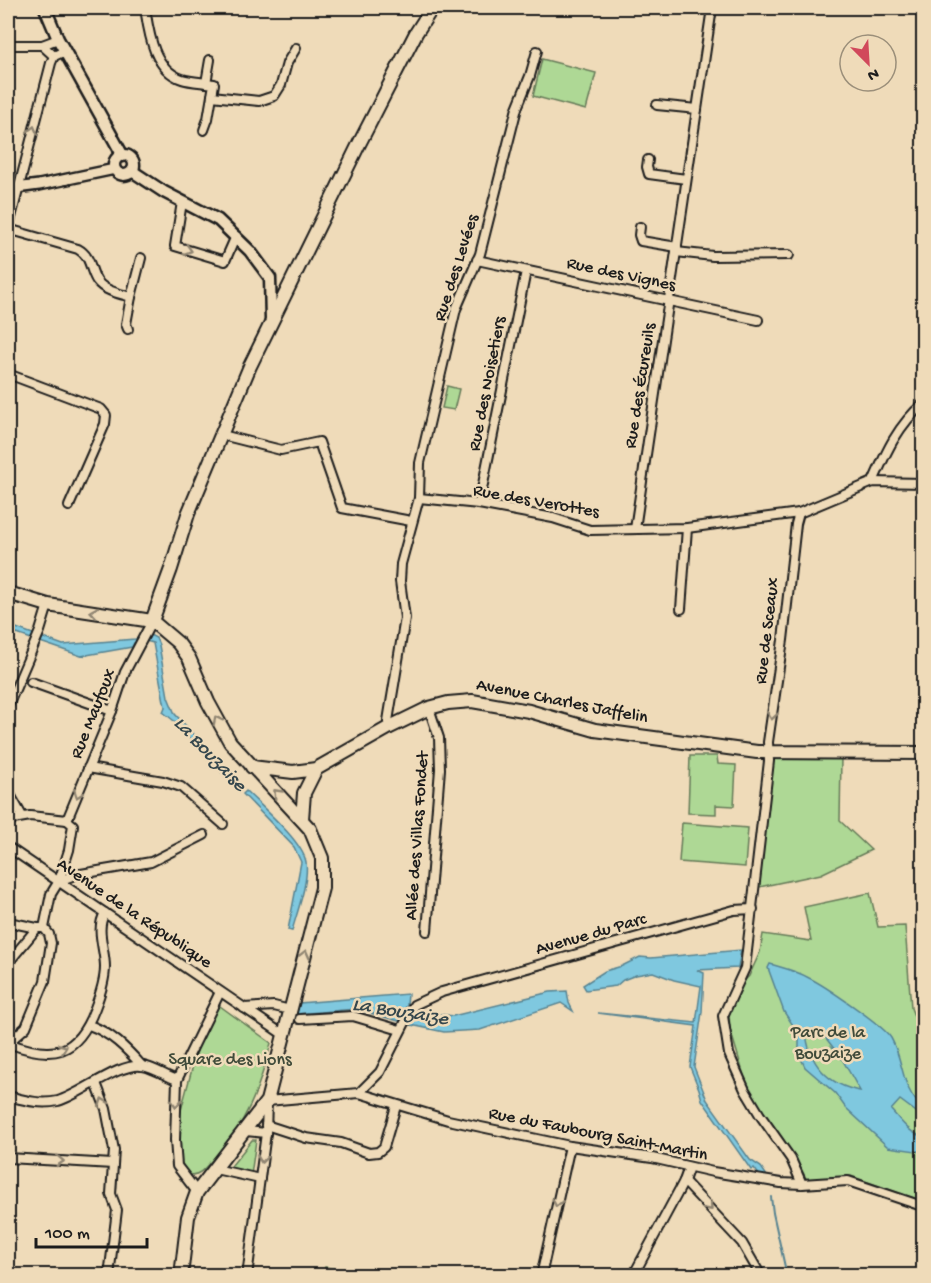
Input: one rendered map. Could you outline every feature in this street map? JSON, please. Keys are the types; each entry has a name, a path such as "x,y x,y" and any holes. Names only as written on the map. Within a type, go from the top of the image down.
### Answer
{"main road":[{"path":"45,8 64,51 123,156 132,159 134,164 132,171"},
{"path":"152,621 188,514 271,321 416,33 432,8"},
{"path":"123,156 115,161 115,169 123,175 132,171"},
{"path":"132,171 182,202 218,220 257,258 270,278 288,287"},
{"path":"270,278 271,321"},
{"path":"8,593 48,605 152,621 185,652 220,728 235,749 302,819 320,851 323,877 316,914 267,1101 197,1192 188,1217 181,1275"},
{"name":"Avenue Charles Jaffelin","path":"316,769 390,727 429,708 448,703 471,701 529,711 595,730 767,753 924,753"},
{"path":"252,767 293,772 316,769"},
{"path":"302,819 304,793 316,769"}],"street":[{"path":"146,8 155,52 161,63 176,76 214,84 204,130"},
{"name":"Rue des Écureuils","path":"635,529 712,8"},
{"path":"8,45 42,45 58,39"},
{"path":"42,45 54,56"},
{"path":"212,96 259,101 274,96 281,85 287,63 296,48"},
{"path":"64,51 54,56 8,229 84,252 101,285 131,297"},
{"name":"Rue des Levées","path":"419,498 419,470 456,309 485,236 517,108 537,51"},
{"path":"206,83 210,60"},
{"path":"657,105 697,110"},
{"path":"648,160 647,167 650,174 686,179"},
{"path":"8,189 115,169"},
{"path":"182,202 175,246 225,261 236,236"},
{"path":"640,227 639,239 643,243 677,250 713,256 789,255"},
{"path":"128,329 126,324 141,258"},
{"name":"Rue des Vignes","path":"477,260 758,320"},
{"name":"Rue des Noisetiers","path":"479,504 526,271"},
{"path":"8,374 101,409 105,415 105,424 69,506"},
{"path":"924,403 910,415 891,441 873,482 924,483"},
{"path":"222,435 281,450 319,442 342,508 411,521"},
{"name":"Rue des Verottes","path":"419,498 479,504 553,518 590,530 687,528 799,513 873,482"},
{"path":"390,727 388,721 405,618 400,581 401,564 419,498"},
{"name":"Rue de Sceaux","path":"767,753 799,513"},
{"path":"681,609 687,528"},
{"path":"8,706 35,644 48,605"},
{"name":"Rue Maufoux","path":"67,820 112,711 125,672 152,621"},
{"path":"31,682 112,711"},
{"name":"Allée des Villas Fondet","path":"426,932 440,769 439,738 429,708"},
{"path":"767,753 769,761 745,968 723,1016 729,1054 745,1090 791,1159 802,1184"},
{"path":"88,768 163,781 180,787 223,824"},
{"path":"8,791 22,816"},
{"path":"8,820 22,816 67,820 74,825 59,881 51,894 40,928 8,963"},
{"path":"59,881 75,875 151,862 204,835"},
{"name":"Avenue de la République","path":"8,847 284,1035"},
{"name":"Avenue du Parc","path":"359,1093 380,1072 414,1005 442,992 734,910 753,909"},
{"path":"8,922 40,928 49,934 51,943 45,981 26,1027 8,1044 32,1052 61,1052 71,1046 89,1024 101,991 105,968 100,931 105,913"},
{"path":"197,1192 177,1166 175,1140 177,1080 220,992"},
{"path":"243,1008 274,1006 290,1010"},
{"path":"300,1019 353,1016 400,1030"},
{"path":"89,1024 123,1044 142,1066 177,1080"},
{"path":"8,1096 35,1103 56,1101 79,1093 126,1068 142,1066"},
{"path":"96,1083 106,1109 114,1150 111,1194 117,1210 109,1275"},
{"name":"Rue du Faubourg Saint-Martin","path":"267,1101 359,1093 448,1120 570,1146 652,1158 781,1183 848,1181 918,1206 924,1204"},
{"path":"247,1275 266,1129 267,1101"},
{"path":"246,1131 266,1129 341,1143 369,1153 378,1152 384,1147 396,1106"},
{"path":"541,1275 570,1146"},
{"path":"8,1158 113,1164"},
{"path":"633,1275 684,1181 689,1167"},
{"path":"214,1168 260,1179"},
{"path":"684,1181 734,1233 750,1254 761,1275"}],"green space":[{"path":"542,59 596,73 586,110 533,96"},
{"path":"447,386 459,389 454,410 442,408"},
{"path":"690,756 717,756 718,764 736,765 734,806 716,805 716,814 688,813"},
{"path":"773,756 841,757 840,821 871,850 821,874 759,887"},
{"path":"682,823 748,828 745,867 679,862"},
{"name":"Parc de la Bouzaize","path":"870,893 878,927 905,926 911,1008 916,1021 923,1021 923,1198 919,1200 851,1176 807,1180 796,1159 763,1113 745,1079 730,1029 729,1014 760,952 763,934 811,941 804,907"},
{"name":"Square des Lions","path":"220,1006 271,1043 256,1091 235,1133 206,1167 191,1175 186,1172 180,1160 177,1125 199,1043 216,1007"},
{"path":"252,1140 256,1140 251,1175 228,1170"},
{"path":"325,1267 377,1275 323,1275"}],"water":[{"name":"La Bouzaise","path":"8,625 63,645 135,639 150,635 156,638 168,697 175,714 243,788 239,791 163,712 165,707 153,643 146,641 134,643 132,647 81,656 14,633 8,629"},
{"path":"246,791 297,844 306,862 304,887 292,931 288,930 301,862 294,847 243,794"},
{"path":"741,950 738,968 697,970 704,973 702,1012 694,1067 707,1100 750,1160 761,1167 767,1176 760,1176 754,1168 751,1170 702,1100 690,1067 696,1026 598,1013 696,1023 701,986 653,972 636,975 623,980 616,986 586,990 583,985 605,971 640,957"},
{"path":"770,964 800,973 817,982 886,1032 895,1047 906,1084 923,1108 923,1117 900,1100 891,1110 909,1130 923,1137 923,1152 888,1147 845,1107 835,1093 805,1067 799,1054 799,1034 784,1012 768,968","holes":["806,1031 825,1037 842,1059 860,1091 838,1084 829,1078 816,1062 811,1053"]},
{"path":"567,991 573,1011 561,1003 480,1030 444,1032 406,1024 413,1010 453,1016 550,992"},
{"name":"La Bouzaize","path":"408,994 407,1005 399,1021 356,1009 296,1014 299,1003"}],"waterway":[{"path":"771,1197 787,1276"}]}
